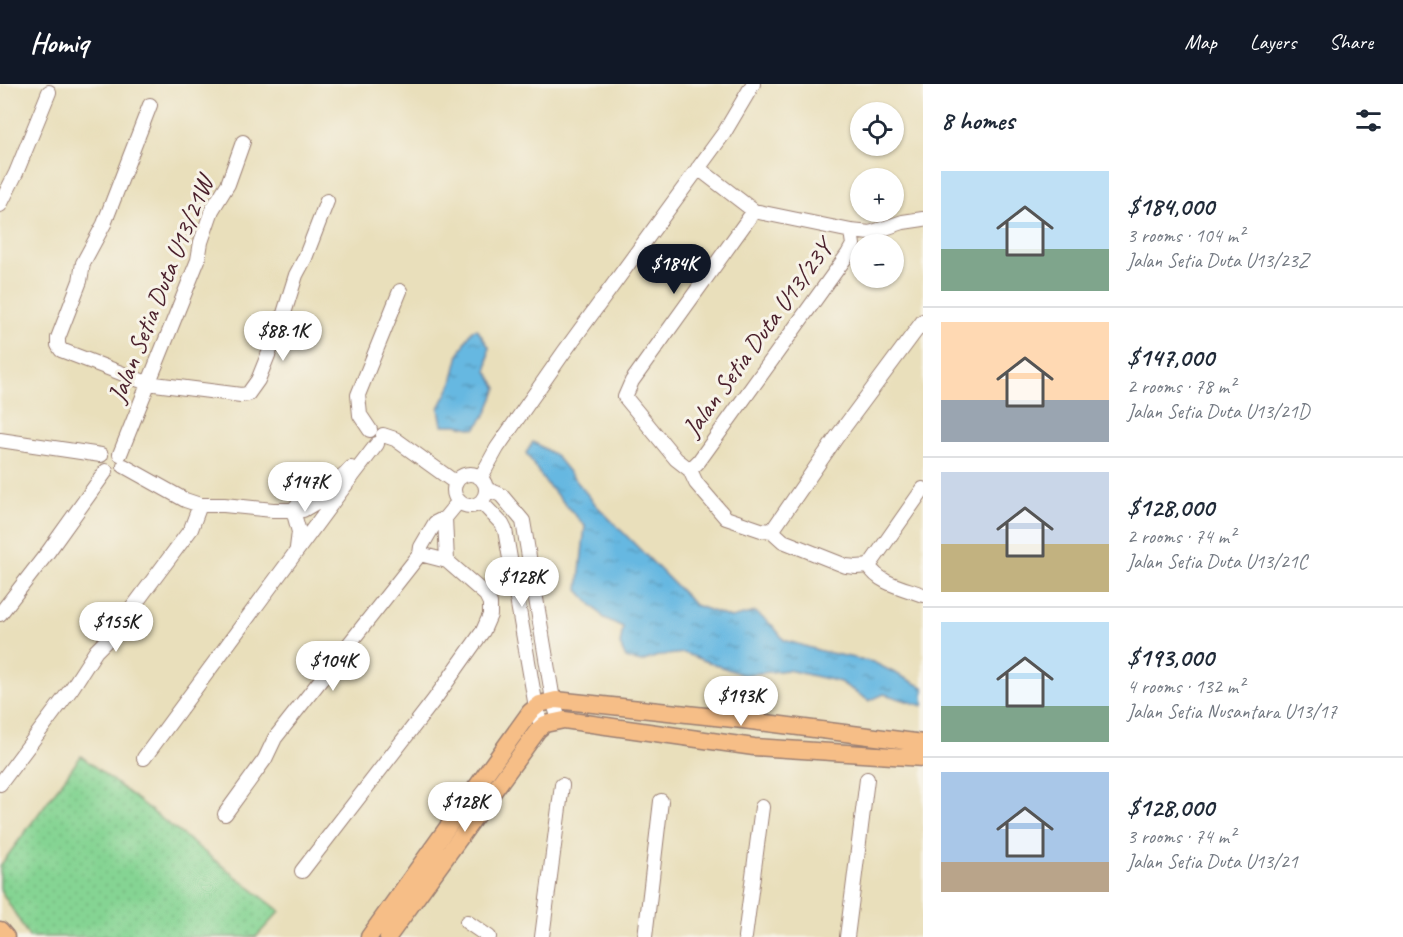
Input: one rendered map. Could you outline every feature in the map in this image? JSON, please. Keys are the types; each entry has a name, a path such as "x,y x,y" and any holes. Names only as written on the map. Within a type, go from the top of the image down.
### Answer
{"main road":[{"path":"369,937 536,707 553,700 743,720 923,743"},
{"path":"388,937 541,726 559,720 754,747 923,758"},
{"path":"0,930 6,937"}],"street":[{"path":"541,726 505,530 483,489 477,474 467,474 459,478 456,483 454,493 459,501 472,506 483,489 497,448 724,133 753,84"},
{"path":"0,205 16,173 49,92"},
{"path":"150,105 104,224 83,263 80,281 61,329 58,345 61,350 147,383 248,393 253,388 266,361 293,283 327,201"},
{"name":"Jalan Setia Duta U13/21W","path":"122,460 147,383 156,366 198,260 201,242 212,210 228,184 243,142"},
{"path":"698,168 754,211 870,233 903,222 923,220"},
{"path":"754,211 632,381 625,397 676,459 690,470 696,483 726,518 761,530 772,531 783,541 846,566 869,566"},
{"name":"Jalan Setia Duta U13/23Y","path":"690,470 699,461 848,254 853,245 852,231"},
{"path":"375,438 360,416 358,395 400,291"},
{"path":"772,531 836,438 923,321"},
{"path":"375,438 396,439 456,483"},
{"path":"144,758 338,495 375,438"},
{"path":"293,510 301,500 347,473 375,438"},
{"path":"0,440 101,455 118,452 122,460 185,500 200,505 303,510 322,499 338,495"},
{"path":"101,455 100,466 106,471"},
{"path":"0,614 55,543 106,471 122,460"},
{"path":"483,489 501,495 523,521 553,700 559,720"},
{"path":"869,566 923,489"},
{"path":"225,814 265,759 275,738 420,554 421,547 435,523 445,518 459,501"},
{"path":"0,784 72,688 96,651 112,635 191,529 200,505"},
{"path":"293,510 299,532 296,550"},
{"path":"445,518 447,561"},
{"path":"302,872 378,775 483,631 490,615 490,603 486,595 447,561 420,554"},
{"path":"869,566 874,575 881,579 923,595"},
{"path":"847,937 867,779"},
{"path":"543,937 562,784"},
{"path":"645,937 662,801"},
{"path":"745,937 762,807"},
{"path":"467,922 489,937"}],"green space":[{"path":"81,756 280,911 256,937 29,937 0,889 0,866"}],"water":[{"path":"477,329 489,347 487,371 497,388 487,413 475,429 457,425 442,425 439,408 452,383 459,354 472,330"},
{"path":"533,442 555,455 597,506 695,605 731,618 755,612 773,626 784,640 873,662 923,687 923,706 884,694 869,701 840,682 788,670 743,675 684,653 658,656 641,662 626,658 620,645 623,627 604,618 578,590 585,526 545,482 526,453"}]}
